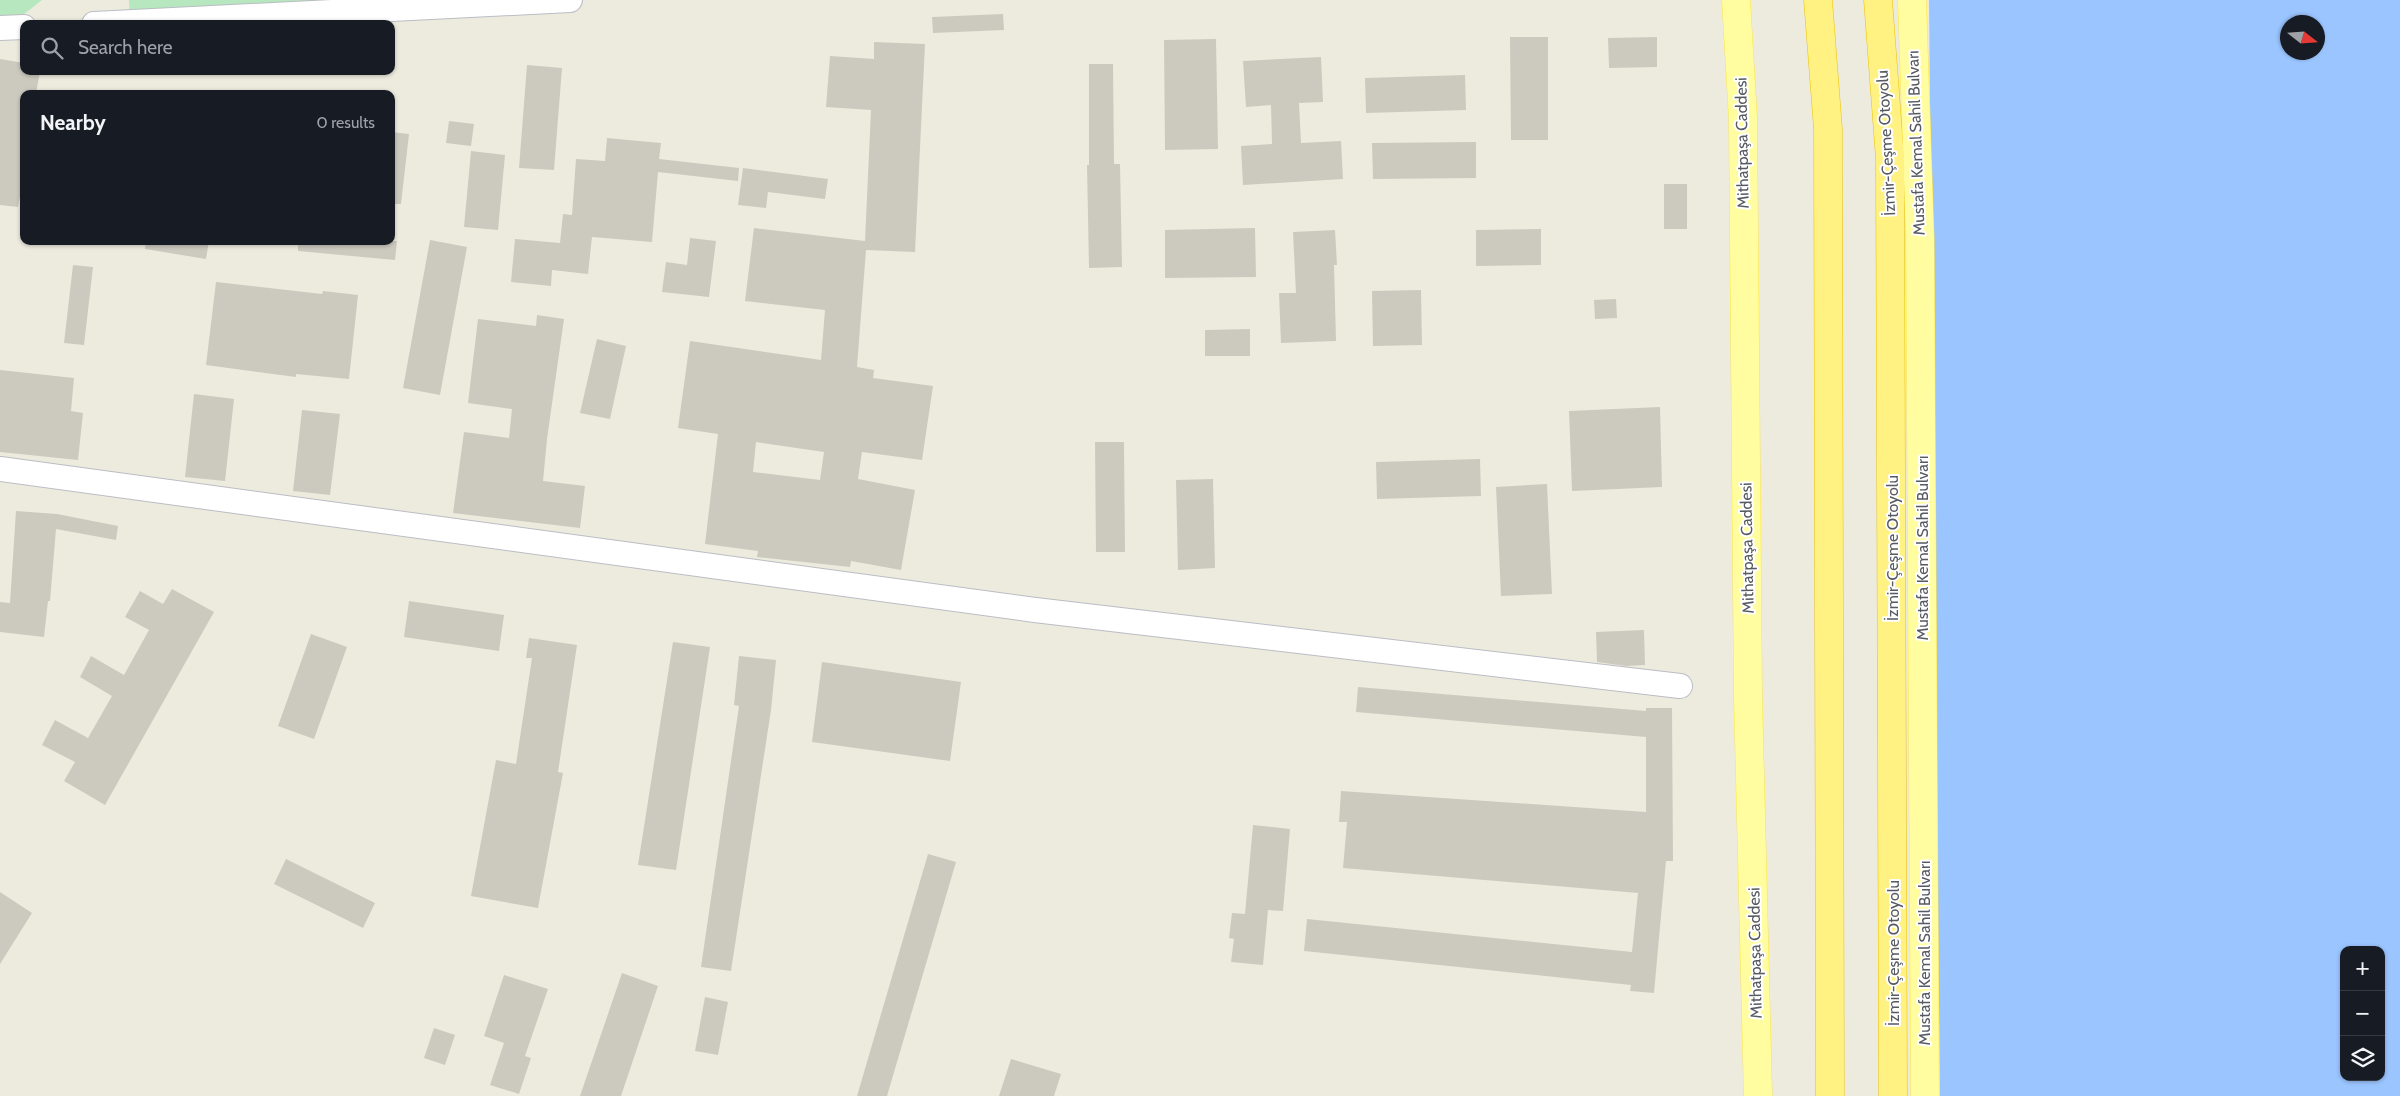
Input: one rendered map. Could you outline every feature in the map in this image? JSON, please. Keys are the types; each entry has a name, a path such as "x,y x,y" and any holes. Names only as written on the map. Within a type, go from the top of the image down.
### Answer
{"highway":[{"path":"1818,0 1828,129 1830,1096"},
{"name":"İzmir-Çeşme Otoyolu","path":"1878,0 1890,160 1893,1096"}],"main road":[{"name":"Mithatpaşa Caddesi","path":"1736,0 1743,118 1748,697 1758,1096"},
{"name":"Mustafa Kemal Sahil Bulvarı","path":"1912,0 1920,239 1925,1096"}],"lane":[{"path":"173,20 570,0"},
{"path":"0,28 20,27"},
{"path":"0,470 1036,610 1680,686"}],"green space":[{"path":"0,0 42,0 0,33"},
{"path":"129,0 357,0 168,20 130,20"}],"water":[{"path":"1929,0 2400,0 2400,1096 1940,1096"}],"building":[{"path":"1003,14 1004,30 933,33 932,17"},
{"path":"1510,37 1548,37 1548,140 1511,140"},
{"path":"1657,37 1657,67 1609,68 1608,38"},
{"path":"1216,39 1218,149 1165,150 1164,40"},
{"path":"874,42 925,44 915,252 866,250 857,367 874,370 873,378 933,386 922,460 862,452 858,479 915,490 901,570 851,561 850,567 757,557 758,551 705,544 718,434 678,428 690,341 821,360 825,310 745,301 754,228 865,241 871,110 826,107 830,56 874,59","holes":["756,442 824,452 820,480 753,472"]},
{"path":"1321,57 1323,102 1299,103 1301,143 1341,141 1343,179 1243,185 1241,146 1272,144 1271,105 1246,107 1243,61"},
{"path":"0,59 20,62 20,75 39,75 37,90 20,90 20,196 18,207 0,205"},
{"path":"1089,64 1113,64 1114,164 1120,164 1122,267 1089,268 1087,165 1089,165"},
{"path":"527,65 562,68 554,170 519,168"},
{"path":"1465,75 1466,110 1366,113 1365,78"},
{"path":"449,121 474,124 471,146 446,143"},
{"path":"395,132 409,134 401,204 395,204"},
{"path":"607,138 661,143 659,159 739,168 738,181 658,172 652,242 592,237 588,274 552,270 551,286 511,282 515,239 560,243 563,214 572,215 576,159 605,161"},
{"path":"1476,142 1476,178 1373,179 1372,143"},
{"path":"471,151 505,155 498,230 464,227"},
{"path":"743,168 828,179 825,199 768,192 766,208 738,205"},
{"path":"1664,184 1687,184 1687,229 1664,229"},
{"path":"1255,228 1256,277 1165,278 1165,230"},
{"path":"1541,229 1541,265 1476,266 1476,230"},
{"path":"1335,230 1337,265 1334,265 1336,341 1281,343 1279,293 1296,293 1293,232"},
{"path":"690,238 716,241 709,297 662,292 666,262 687,265"},
{"path":"430,240 467,247 440,395 403,388"},
{"path":"395,241 397,241 395,260 298,251 298,245 395,245"},
{"path":"146,245 208,245 206,259 145,249"},
{"path":"73,265 93,267 84,345 64,343"},
{"path":"216,282 322,294 323,291 358,295 349,379 296,374 296,377 206,365"},
{"path":"1421,290 1422,345 1373,346 1372,291"},
{"path":"1616,299 1617,318 1595,319 1594,300"},
{"path":"537,315 564,319 543,481 585,486 580,528 453,513 464,432 509,438 512,409 468,403 478,319 536,326"},
{"path":"1250,329 1250,356 1205,356 1205,330"},
{"path":"597,339 626,346 610,419 580,413"},
{"path":"0,370 74,378 71,411 83,413 78,460 0,452"},
{"path":"194,394 234,399 225,481 185,477"},
{"path":"1660,407 1662,487 1572,491 1569,411"},
{"path":"302,410 340,414 330,495 293,491"},
{"path":"1095,442 1124,442 1125,552 1096,552"},
{"path":"1480,459 1481,496 1377,499 1376,462"},
{"path":"1213,479 1215,568 1178,570 1176,480"},
{"path":"1547,484 1552,594 1501,596 1496,487"},
{"path":"16,511 57,514 118,526 116,540 56,529 50,601 48,601 44,637 0,632 0,602 10,603"},
{"path":"172,589 214,612 105,805 64,781 75,762 42,745 55,720 88,738 112,696 80,677 91,656 124,675 149,630 125,617 140,591 163,604"},
{"path":"409,601 504,615 499,651 404,637"},
{"path":"1644,630 1645,665 1626,666 1597,662 1596,632"},
{"path":"311,634 347,647 314,739 278,726"},
{"path":"529,638 577,645 558,772 563,773 538,908 471,896 496,760 516,764 532,658 526,658"},
{"path":"673,642 710,647 676,870 638,865"},
{"path":"739,656 776,660 771,710 731,971 701,967 739,706 734,705"},
{"path":"822,662 961,682 950,761 812,742"},
{"path":"1358,687 1646,711 1646,708 1672,708 1673,861 1666,861 1654,993 1630,991 1631,985 1304,951 1307,919 1632,952 1638,893 1343,868 1347,822 1339,822 1341,791 1646,812 1646,737 1356,712"},
{"path":"1253,825 1290,829 1283,911 1268,910 1263,965 1231,962 1234,939 1229,938 1232,913 1245,914"},
{"path":"928,854 956,862 887,1096 857,1096"},
{"path":"286,859 375,903 363,928 274,884"},
{"path":"0,892 32,913 0,964"},
{"path":"622,973 658,986 621,1096 580,1096"},
{"path":"504,975 548,989 525,1056 531,1058 519,1094 490,1085 504,1043 484,1036"},
{"path":"705,997 728,1002 718,1055 695,1051"},
{"path":"434,1028 455,1035 445,1065 424,1058"},
{"path":"1011,1059 1061,1074 1054,1096 999,1096"}]}
